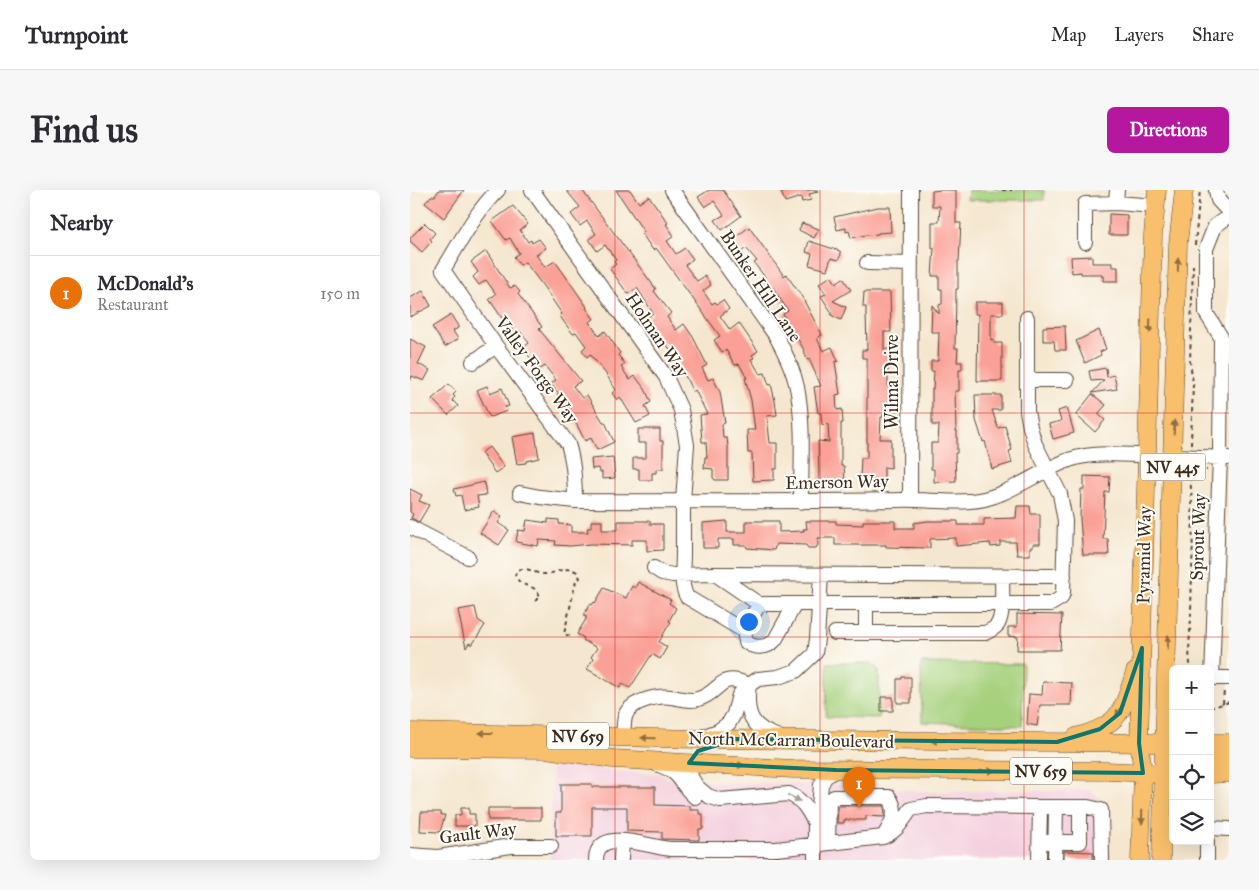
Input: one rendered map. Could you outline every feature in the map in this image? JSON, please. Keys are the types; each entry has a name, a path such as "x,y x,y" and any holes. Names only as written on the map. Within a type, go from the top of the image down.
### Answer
{"main road":[{"name":"Pyramid Way","path":"1171,710 1184,461 1178,244 1184,190"},
{"name":"Pyramid Way","path":"1140,860 1143,774 1139,743 1146,455 1153,235 1156,198"},
{"path":"1056,742 1100,729 1120,713 1124,707 1142,648"},
{"name":"North McCarran Boulevard","path":"410,732 697,739 1169,743"},
{"path":"689,763 692,754 698,751 714,749 736,739"},
{"path":"1214,743 1229,743"},
{"name":"North McCarran Boulevard","path":"410,748 546,749 604,758 836,770 1106,771 1143,774 1169,769"},
{"path":"1214,760 1229,760"},
{"name":"Pyramid Way","path":"1161,860 1169,769"},
{"path":"1214,774 1229,773"}],"street":[{"name":"Valley Forge Way","path":"498,190 479,213 444,270 496,346 568,444 574,468 575,501"},
{"name":"Holman Way","path":"532,190 660,370 674,393 685,427 687,446 683,501 684,591 687,598 744,631"},
{"name":"Bunker Hill Lane","path":"672,190 776,336 786,354 796,383 801,412 801,502"},
{"name":"Wilma Drive","path":"910,500 911,190"},
{"path":"1216,190 1218,200 1229,212"},
{"path":"1085,242 1085,204 1117,196 1156,198"},
{"name":"Sprout Way","path":"1222,678 1223,461 1221,337 1206,313 1206,249 1216,226 1229,216"},
{"path":"867,263 911,264"},
{"path":"715,574 759,604 1051,604 1058,601 1063,593 1065,521 1060,494 1035,444 1027,411 1027,318"},
{"path":"473,362 496,346"},
{"path":"1027,380 1067,380"},
{"name":"Emerson Way","path":"520,492 540,498 575,501 971,501 985,499 998,494 1065,461 1079,457 1094,455 1146,455"},
{"path":"1184,461 1223,461"},
{"path":"410,527 468,557"},
{"path":"654,568 668,574 683,575 1064,576"},
{"path":"697,739 718,731 729,722 734,714 739,695 749,685 758,679 778,677 796,671 815,654 821,575"},
{"path":"835,633 984,633 997,625 1002,604 1002,576"},
{"path":"759,604 744,631 746,642 750,646 771,644 795,604"},
{"path":"866,604 866,633"},
{"path":"623,737 624,717 637,704 670,696 696,700 707,696 730,679 749,685"},
{"path":"749,685 747,709 753,721 759,729 786,740"},
{"path":"646,760 669,768 682,780 690,793 712,806 724,808 753,804 762,797"},
{"path":"689,763 692,777 697,787 708,796 720,800 788,794 797,798 804,804 815,823 821,844"},
{"path":"815,823 821,785 825,777 836,770"},
{"path":"816,860 829,801 834,797 889,797 894,804 894,814 891,825 883,837"},
{"path":"596,860 599,847 604,843 622,841 639,842 659,849 776,849 883,837 892,834 911,809 918,807 1080,807 1101,810 1102,860"},
{"path":"1040,807 1040,860"},
{"path":"1055,860 1056,807"},
{"path":"1040,842 1055,842 1080,847 1080,807"},
{"path":"1214,828 1229,829"},
{"path":"622,841 622,860"},
{"path":"1207,845 1207,860"},
{"name":"Gault Way","path":"410,855 438,857 496,854 551,846"}],"path":[{"path":"994,190 1012,190"},
{"path":"1194,252 1200,190"},
{"path":"1191,665 1192,492 1184,461 1193,412 1193,383 1190,362 1194,262"},
{"path":"1184,461 1223,461"},
{"path":"535,600 540,597 540,593 517,580 515,575 518,570 527,568 546,574 566,568 577,572 580,578 576,581 564,634 572,637"},
{"path":"1222,678 1223,704"},
{"path":"1214,707 1229,702"}],"highlighted area":[{"path":"1142,648 1139,743 1143,773 836,770 689,763 698,751 736,739 1057,742 1100,729 1120,713"}],"shaded area":[{"path":"552,762 612,771 661,774 674,781 885,786 929,792 1090,790 1110,807 1110,860 550,860"}],"green space":[{"path":"968,190 1044,190 1044,200 967,200"},
{"path":"827,663 871,663 879,670 879,718 826,717"},
{"path":"921,663 1023,664 1022,726 922,722"}],"building":[{"path":"439,190 464,190 444,218 425,203 431,196 435,196"},
{"path":"566,190 582,190 656,289 654,291 671,313 667,317 676,330 684,324 693,337 707,365 702,368 708,380 713,378 720,392 725,423 722,424 723,438 727,438 728,447 728,480 715,480 713,478 713,469 704,468 705,457 707,457 706,442 702,442 700,415 707,414 695,390 693,392 673,351 663,342 646,319 653,313 637,288 628,294 610,269 616,264 614,262 616,260 605,245 597,251 589,239 596,234 587,221 580,226 571,214 580,207"},
{"path":"616,190 630,190 639,203 649,196 668,223 666,224 674,236 667,241 676,254 685,248 693,259 685,265 697,281 705,276 711,285 703,291 712,304 715,302 717,304 723,300 729,309 720,316 730,330 739,323 758,351 752,355 754,358 751,359 760,374 765,373 769,385 771,384 777,415 767,416 770,443 777,443 777,469 774,469 774,480 753,481 752,453 748,453 747,430 755,430 751,400 745,378 747,378 739,364 735,365 726,350 722,352 714,340 720,336 656,248 653,250 642,234 644,232"},
{"path":"709,190 723,190 741,216 722,230 715,220 724,215 714,201 705,207 698,197"},
{"path":"788,190 817,190 818,192 809,194 811,200 802,202 801,197 785,202 781,192"},
{"path":"956,190 956,223 961,223 958,289 956,289 955,348 958,348 957,362 962,362 962,370 959,370 959,391 955,391 957,431 957,453 955,453 956,481 934,482 934,469 931,469 931,443 938,443 939,425 932,425 934,371 931,371 931,361 938,361 939,332 931,332 932,305 939,314 939,305 942,304 942,289 939,289 939,276 932,276 934,248 932,248 932,222 939,222 940,206 932,206 932,191"},
{"path":"513,206 528,224 520,230 528,242 531,240 532,243 539,239 546,248 536,255 545,267 555,261 594,319 589,322 599,336 605,331 625,364 621,367 630,380 635,376 645,389 651,402 645,406 650,416 636,423 620,397 617,400 612,393 616,390 606,374 590,354 587,357 582,350 586,346 576,332 573,334 564,322 560,316 562,314 543,286 525,262 520,265 514,257 519,253 510,238 506,240 492,221"},
{"path":"878,207 890,207 891,232 851,238 849,231 846,232 846,228 837,230 834,217"},
{"path":"1109,214 1127,215 1127,235 1109,235"},
{"path":"425,223 435,233 430,239 432,241 422,252 410,241 410,238"},
{"path":"802,223 819,229 814,238 799,230"},
{"path":"749,227 784,276 786,274 802,297 822,335 817,338 823,351 832,347 838,361 835,362 840,394 836,395 837,410 842,409 841,466 844,466 845,481 819,482 818,441 829,442 828,424 822,425 814,387 821,386 809,359 807,360 804,350 783,314 788,311 773,288 771,286 766,290 759,281 765,277 754,263 757,261 746,248 739,254 730,242"},
{"path":"809,241 840,251 841,255 838,260 831,258 827,270 809,265 812,254 806,252"},
{"path":"486,251 510,288 515,286 520,292 518,294 542,327 539,329 581,381 573,386 582,398 587,395 603,422 605,422 614,442 597,450 591,438 585,441 566,403 563,403 551,384 556,380 545,366 539,370 523,348 529,343 519,330 515,333 508,322 506,324 489,299 496,294 486,280 479,285 473,277 478,272 471,262"},
{"path":"1092,256 1092,263 1112,263 1112,267 1118,267 1118,281 1103,281 1101,274 1072,273 1071,257"},
{"path":"831,276 836,283 843,278 851,290 833,301 846,307 841,320 831,315 832,313 821,296 826,294 819,284"},
{"path":"423,291 431,306 410,317 410,298"},
{"path":"864,292 890,292 891,332 884,332 884,349 891,349 891,363 888,363 888,387 891,387 891,414 883,414 883,417 881,417 880,439 891,439 891,468 884,467 884,480 860,479 861,458 867,458 867,360 862,358 862,350 867,349 866,307 863,307"},
{"path":"975,302 1003,302 1003,314 991,314 991,340 994,340 994,343 1002,343 1002,381 977,381 978,314 975,314"},
{"path":"451,315 458,326 453,331 458,339 445,347 432,327"},
{"path":"1065,326 1066,350 1055,350 1054,341 1043,341 1043,327"},
{"path":"1099,330 1106,349 1100,352 1101,355 1085,363 1076,341"},
{"path":"410,339 426,347 418,364 430,370 424,381 412,376 410,381"},
{"path":"1106,368 1107,377 1114,375 1117,389 1092,393 1104,380 1091,381 1089,371"},
{"path":"449,384 456,392 452,400 458,406 448,415 432,399"},
{"path":"487,386 490,393 502,388 509,406 505,407 507,411 490,417 477,390"},
{"path":"1092,394 1106,405 1098,414 1105,420 1095,432 1076,415"},
{"path":"975,395 1001,395 1001,410 992,410 998,428 1005,426 1012,450 1009,451 1012,463 992,469 985,441 983,442 976,420"},
{"path":"1067,408 1074,433 1053,439 1049,424 1061,421 1058,411"},
{"path":"638,429 660,429 660,441 663,441 663,469 656,469 656,473 652,473 652,480 639,480 639,469 633,469 633,458 646,458 646,443 638,443"},
{"path":"535,433 539,458 517,464 512,437"},
{"path":"489,447 504,467 495,473 481,453"},
{"path":"613,457 615,478 602,479 602,472 599,472 598,468 592,469 591,459"},
{"path":"1084,476 1110,477 1109,492 1105,492 1103,539 1108,539 1109,555 1083,555 1080,519 1081,489 1084,489"},
{"path":"484,482 486,495 477,496 479,507 464,510 461,495 456,496 454,489"},
{"path":"410,489 422,495 419,501 429,505 419,522 411,518 413,514 410,512"},
{"path":"1017,506 1030,506 1031,514 1040,514 1040,544 1033,544 1033,547 1030,547 1030,555 1017,555 1016,542 1000,542 1000,546 991,547 990,543 956,546 956,538 930,539 930,548 886,547 886,545 835,545 835,538 818,538 816,548 808,548 806,545 776,544 774,550 747,548 746,545 734,545 734,539 718,539 718,548 703,548 703,523 727,521 727,532 746,532 746,521 779,521 779,532 804,531 803,529 807,529 806,521 836,521 836,524 863,525 863,521 895,521 895,528 914,528 914,523 928,521 958,521 958,525 984,525 984,519 1016,518"},
{"path":"494,511 502,517 498,523 509,530 499,545 480,533"},
{"path":"548,519 559,520 559,524 571,525 571,532 588,532 587,528 591,528 591,521 602,521 602,530 618,530 618,521 650,521 650,524 663,524 663,550 647,551 647,540 632,540 632,545 591,544 570,546 555,545 556,541 539,540 538,546 516,542 518,530 525,531 527,520 548,523"},
{"path":"638,582 671,600 669,603 676,608 669,621 671,622 659,642 667,647 660,659 652,654 630,688 622,684 620,688 587,669 593,659 591,657 597,648 577,634 586,619 584,615 590,604 595,603 604,588 626,598 632,586 635,588"},
{"path":"475,607 478,620 485,625 472,645 469,643 466,648 458,610"},
{"path":"1017,614 1062,615 1060,650 1017,650 1018,637 1008,636 1008,627 1017,627"},
{"path":"902,677 911,677 911,703 897,703 897,679 902,679"},
{"path":"1043,682 1072,683 1071,705 1040,705 1037,726 1027,724 1029,694 1042,695"},
{"path":"881,697 893,697 893,711 881,711"},
{"path":"561,784 592,784 592,787 655,787 655,805 690,806 690,810 699,810 699,814 703,814 703,829 699,829 699,840 662,839 662,832 627,831 627,807 592,807 592,836 556,836 556,813 561,813"},
{"path":"838,806 884,806 885,815 884,817 866,816 866,820 844,820 844,823 837,823"},
{"path":"461,808 469,808 469,814 475,814 475,826 455,826 455,815 461,815"},
{"path":"488,808 541,808 541,820 488,820"},
{"path":"421,812 441,812 441,815 445,815 440,832 420,831"},
{"path":"1064,851 1093,852 1093,860 1064,860"}],"place":[{"name":"McDonald's","path":"859,808"}]}
